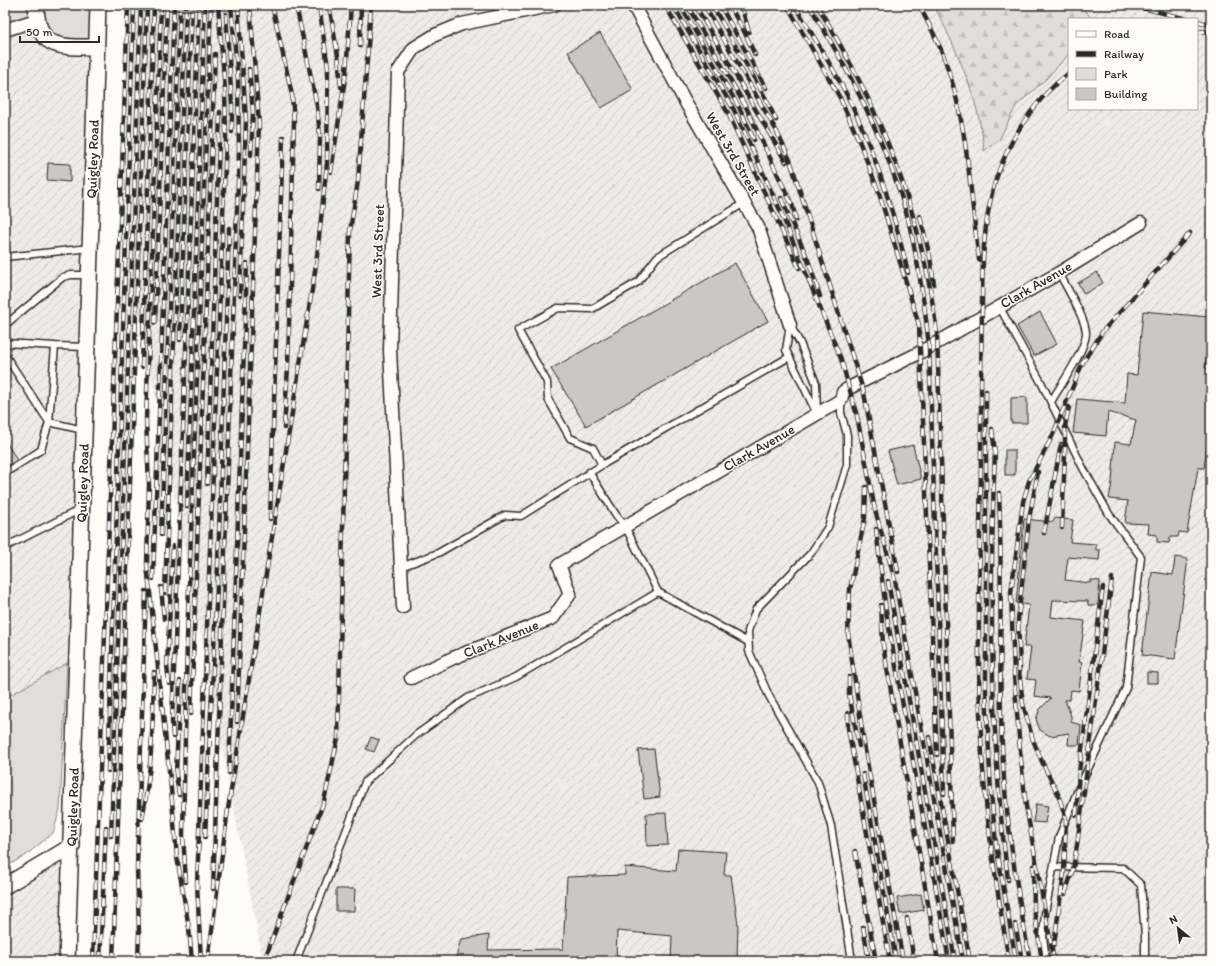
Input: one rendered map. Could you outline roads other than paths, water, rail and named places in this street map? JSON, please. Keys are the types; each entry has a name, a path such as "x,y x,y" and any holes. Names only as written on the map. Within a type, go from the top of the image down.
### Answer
{"street":[{"path":"36,5 36,20 39,30 46,39 57,44 71,47 97,46"},
{"name":"Quigley Road","path":"67,961 72,846 98,5"},
{"name":"West 3rd Street","path":"403,607 390,350 398,72 414,48 435,35 462,24 554,5"},
{"name":"West 3rd Street","path":"634,5 686,103 758,227 790,325"},
{"path":"5,30 36,20"},
{"name":"Clark Avenue","path":"411,678 454,658 553,618 570,594 559,565 841,400 843,392 849,388 919,353 1059,273 1141,223"},
{"path":"5,886 72,846"}],"lane":[{"path":"602,464 593,448 570,438 548,399 547,382 518,330 558,308 592,309 638,282 657,257 744,203"},
{"path":"5,257 90,248"},
{"path":"1050,402 1079,355 1086,334 1079,311 1059,273"},
{"path":"5,325 63,277 71,275 90,275"},
{"path":"999,306 1109,514 1141,557 1126,688 1059,837 1043,938 1046,961"},
{"name":"West 3rd Street","path":"790,325 786,350 817,414"},
{"name":"West 3rd Street","path":"790,325 800,343 816,383 817,414"},
{"path":"5,343 87,347"},
{"path":"5,473 41,450 49,422 55,346"},
{"path":"5,355 49,422 85,430"},
{"path":"401,567 438,553 505,515 521,516 602,464 789,357"},
{"path":"841,400 841,413 847,435 847,465 828,527 811,553 756,609 748,632 748,642 749,651 769,696 818,782 831,826 852,961"},
{"path":"590,472 616,515 625,526 658,592 748,642"},
{"path":"5,547 82,508"},
{"path":"296,961 364,782 416,735 468,698 516,677 658,592"},
{"path":"1054,867 1123,868 1141,885 1146,936 1145,961"}],"railway":[{"path":"93,961 128,5"},
{"path":"108,771 134,5"},
{"path":"111,836 141,5"},
{"path":"113,961 147,5"},
{"path":"142,367 154,5"},
{"path":"161,5 146,420 149,485 147,565 177,857 189,928 192,961"},
{"path":"155,323 167,5"},
{"path":"153,579 174,5"},
{"path":"161,535 180,5"},
{"path":"165,593 186,5"},
{"path":"180,340 192,5"},
{"path":"173,737 172,722 199,5"},
{"path":"187,507 205,5"},
{"path":"186,882 183,835 187,640 211,5"},
{"path":"201,961 197,884 226,138 225,90 218,5"},
{"path":"213,889 239,152 238,79 231,5"},
{"path":"238,5 246,120 240,295"},
{"path":"237,722 259,124 250,5"},
{"path":"272,5 292,95 294,122 288,367 284,428"},
{"path":"296,5 317,106 320,136 319,189"},
{"path":"208,961 228,809 316,265 327,163 328,68 319,5"},
{"path":"329,5 338,56 341,87"},
{"path":"331,172 346,72 351,5"},
{"path":"360,46 361,5"},
{"path":"264,961 324,801 338,738 350,231 358,181 371,5"},
{"path":"665,5 728,113 799,268"},
{"path":"673,5 734,110 780,210 841,359 857,416 875,510 895,580 963,961"},
{"path":"680,5 740,109 754,140"},
{"path":"687,5 746,107 793,207 796,220"},
{"path":"695,5 786,162"},
{"path":"704,5 776,130 790,160 864,393 898,572"},
{"path":"712,5 765,97 776,120"},
{"path":"720,5 766,88"},
{"path":"729,5 743,29 755,55"},
{"path":"741,5 749,32"},
{"path":"787,5 840,98 860,143 879,193 919,325 937,755"},
{"path":"795,5 841,83 857,116 883,182 908,273"},
{"path":"809,5 853,82 889,163 908,219 921,283 929,347 944,794"},
{"path":"817,5 861,84 895,163 921,244 930,288 937,333 953,841"},
{"path":"919,5 942,53 953,84 959,108 967,158 979,260"},
{"path":"1131,5 1183,18"},
{"path":"226,14 232,105 232,132"},
{"path":"1198,21 1211,25"},
{"path":"1198,31 1211,32"},
{"path":"191,714 215,54"},
{"path":"249,69 253,111 251,155"},
{"path":"1009,961 997,889 985,794 979,686 981,372 984,245 991,198 1000,167 1007,151 1024,122 1044,95 1068,74"},
{"path":"207,484 220,112"},
{"path":"270,519 283,137"},
{"path":"781,198 808,260 820,296"},
{"path":"920,216 930,257 934,284"},
{"path":"205,837 218,564 229,228"},
{"path":"1054,961 1026,806 1014,676 1011,593 1023,502 1029,481 1052,437 1083,362 1103,331 1190,233"},
{"path":"229,773 247,263"},
{"path":"986,391 986,691 991,793 996,844 1016,961"},
{"path":"1062,528 1065,426 1069,407"},
{"path":"992,429 995,452 992,559 992,666 998,774 1008,880"},
{"path":"1044,533 1061,444"},
{"path":"1020,667 1018,620 1029,519 1038,472"},
{"path":"866,487 865,518 850,589 848,633 865,750 903,961"},
{"path":"999,493 1001,556 1000,650 1002,745 1012,853 1030,961"},
{"path":"876,529 886,611 949,961"},
{"path":"169,684 167,665 173,546"},
{"path":"1065,894 1073,869 1077,845 1112,578"},
{"path":"888,581 955,961"},
{"path":"161,587 164,619"},
{"path":"1076,815 1079,772 1103,587"},
{"path":"138,961 139,932 137,867 146,591"},
{"path":"881,605 883,645 938,961"},
{"path":"1018,662 1023,704 1033,740 1058,794 1066,819 1064,872 1054,945"},
{"path":"142,819 150,765 154,672"},
{"path":"849,677 849,694 859,746"},
{"path":"179,795 176,774 180,681"},
{"path":"848,713 848,728 890,961"},
{"path":"929,737 970,961"},
{"path":"863,774 896,961"},
{"path":"100,961 106,827"},
{"path":"855,851 876,961"},
{"path":"1033,866 1034,910 1042,961"},
{"path":"907,918 914,961"},
{"path":"1015,924 1022,961"},
{"path":"863,927 869,961"}]}
